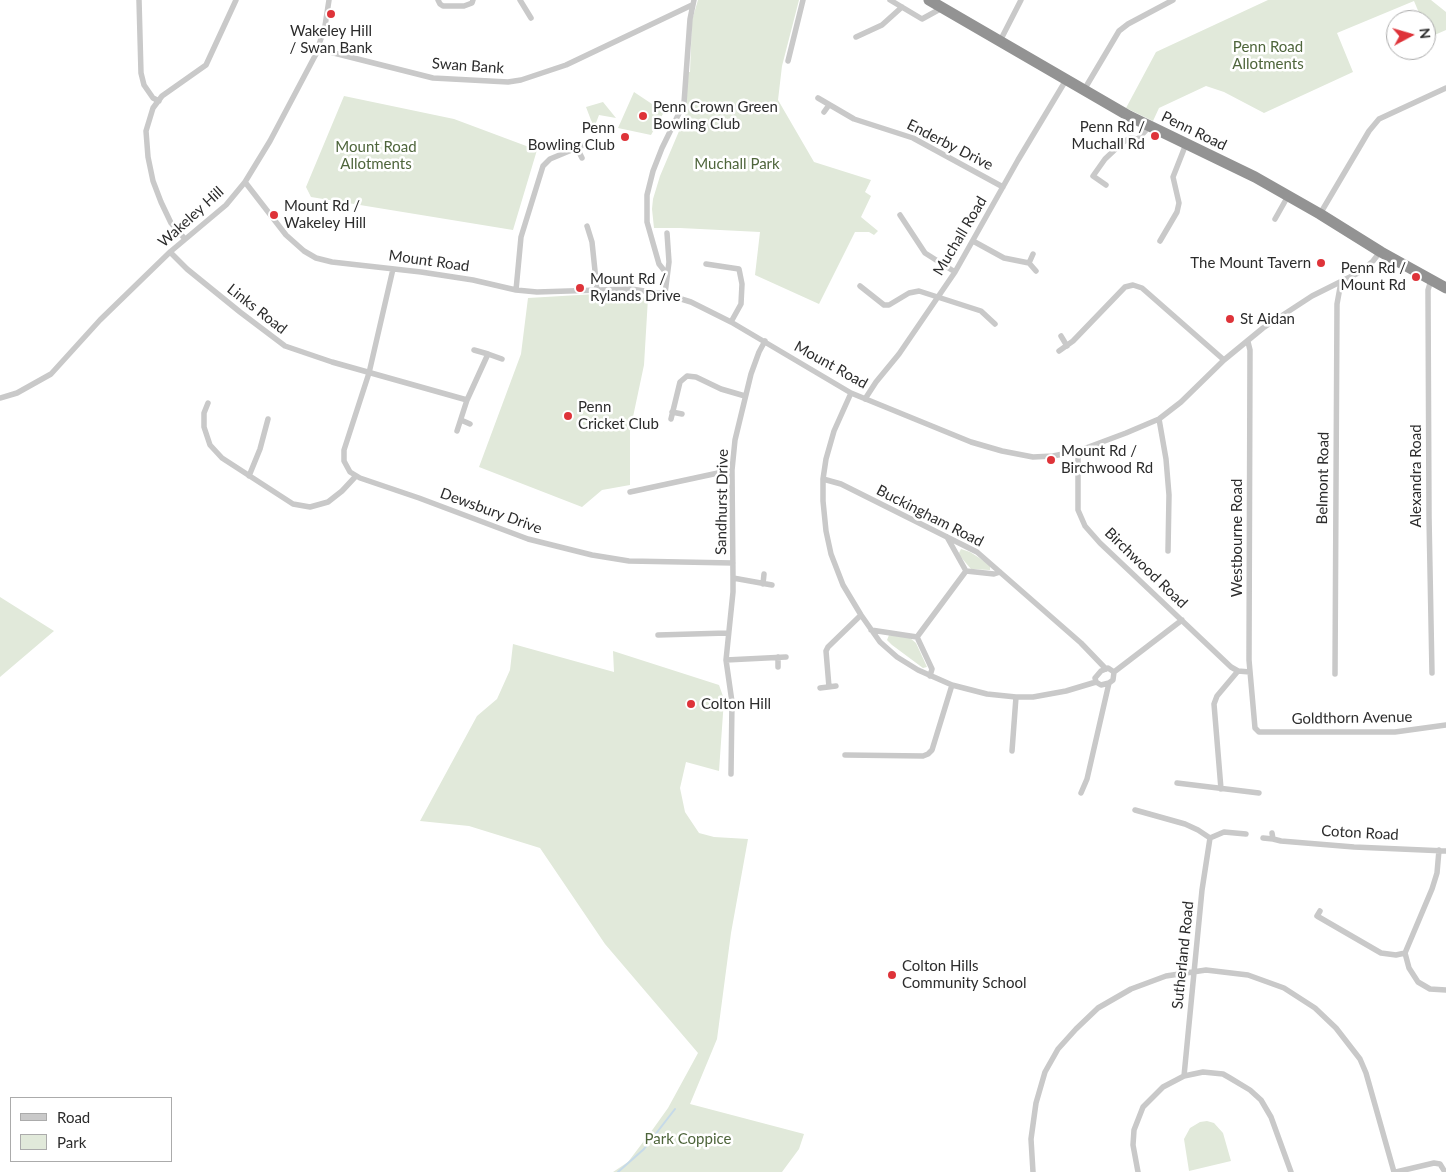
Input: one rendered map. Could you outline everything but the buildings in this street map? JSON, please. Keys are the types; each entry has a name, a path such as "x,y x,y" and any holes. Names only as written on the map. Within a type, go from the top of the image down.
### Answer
{"highway":[{"name":"Penn Road","path":"929,0 1066,80 1150,126 1255,177 1320,214 1380,252 1446,288"}],"street":[{"path":"139,0 141,73 144,85 153,98 159,101"},
{"path":"185,239 171,223 153,181 148,157 146,131 153,108 165,93 206,65 236,0"},
{"name":"Wakeley Hill","path":"0,398 17,393 50,374 100,320 170,252 226,205 245,182 258,162 318,49 330,0"},
{"path":"438,0 443,6 464,6 473,0"},
{"path":"520,0 531,18"},
{"path":"788,61 803,0"},
{"path":"890,0 922,19 942,8"},
{"path":"1000,41 1021,0"},
{"path":"1084,90 1119,31 1128,24 1173,0"},
{"path":"667,274 659,264 647,222 647,195 653,171 662,148 684,103 693,2"},
{"name":"Swan Bank","path":"318,49 433,78 508,82 521,80 566,65 693,2"},
{"path":"856,37 882,25 902,7"},
{"name":"Muchall Road","path":"865,399 899,354 955,272 1066,80"},
{"path":"1320,214 1369,131 1379,119 1446,88"},
{"name":"Enderby Drive","path":"818,98 854,118 913,138 1003,188"},
{"path":"824,112 829,105"},
{"path":"1106,185 1093,176 1105,159 1122,143 1130,138 1138,138 1150,126"},
{"path":"516,290 520,237 543,166 550,159 586,144"},
{"path":"1160,241 1177,212 1179,203 1173,177 1186,144"},
{"path":"577,148 582,158"},
{"name":"Mount Road","path":"245,182 286,235 304,252 316,258 332,262 473,280 516,290 537,292 631,289 665,294 691,302 731,322 851,393 971,442 1002,451 1044,457 1078,451 1126,434 1159,419 1181,402 1224,360 1263,328 1312,296 1366,268 1380,252"},
{"path":"1275,219 1288,196"},
{"path":"900,215 925,253 955,272"},
{"path":"587,226 592,242 597,290"},
{"path":"665,294 668,251 667,233"},
{"path":"973,241 1004,258 1029,263 1036,272"},
{"path":"655,252 668,251"},
{"name":"Links Road","path":"170,252 240,312 285,346 369,373 467,400"},
{"path":"1029,263 1033,254"},
{"path":"706,264 740,269 742,284 741,304 731,322"},
{"path":"208,403 204,413 204,427 210,445 222,458 293,504 310,507 335,498 356,476 346,467 343,456 369,373 393,269"},
{"name":"Alexandra Road","path":"1431,280 1428,290 1432,673"},
{"name":"Belmont Road","path":"1335,674 1337,304 1341,282"},
{"path":"1059,351 1067,346 1125,287 1133,285 1142,288 1224,360"},
{"path":"860,286 884,305 889,305 909,293 919,291 981,311 995,324"},
{"path":"1061,336 1067,346"},
{"name":"Sandhurst Drive","path":"731,774 732,702 726,660 733,592 732,470 735,440 745,396 754,362 765,341"},
{"name":"Westbourne Road","path":"1248,342 1250,350 1250,672 1254,725 1259,732"},
{"path":"474,350 502,359"},
{"path":"457,431 467,400 488,354"},
{"path":"670,419 680,382 687,376 696,377 721,389 745,396"},
{"path":"851,393 834,431 826,458 823,479 824,509 831,554 843,584 861,615 880,642 897,657 930,676 952,685 987,694 1034,697 1066,691 1096,682 1101,685 1109,683 1113,680 1114,672 1182,620"},
{"path":"672,412 682,414"},
{"path":"249,476 260,449 268,419"},
{"path":"1159,419 1166,459 1169,495 1168,551"},
{"path":"460,420 470,424"},
{"name":"Birchwood Road","path":"1078,451 1078,510 1086,526 1100,542 1230,666 1238,671"},
{"path":"630,492 732,470"},
{"name":"Dewsbury Drive","path":"356,476 528,538 592,556 629,561 733,563"},
{"name":"Buckingham Road","path":"823,479 840,484 977,552 1106,668"},
{"path":"947,537 966,571"},
{"path":"966,571 994,574 1000,572"},
{"path":"917,637 966,571"},
{"path":"763,584 764,574"},
{"path":"732,578 772,585"},
{"path":"829,687 826,651 828,646 861,615"},
{"path":"871,630 917,637"},
{"path":"658,635 728,633"},
{"path":"917,637 932,670 930,676"},
{"path":"778,657 778,667"},
{"path":"726,660 786,657"},
{"path":"1096,682 1097,674 1106,668 1114,672"},
{"path":"1221,789 1214,704 1217,696 1238,671 1250,672"},
{"path":"1081,793 1087,779 1109,683"},
{"path":"845,756 923,756 928,754 932,750 952,685"},
{"path":"820,688 836,686"},
{"path":"1012,751 1016,697"},
{"name":"Goldthorn Avenue","path":"1259,732 1396,732 1446,724"},
{"path":"1177,783 1259,793"},
{"path":"1135,810 1185,824 1210,838 1224,832 1246,834"},
{"name":"Coton Road","path":"1263,838 1272,836 1281,841 1443,850"},
{"name":"Sutherland Road","path":"1184,1076 1210,838"},
{"path":"1443,850 1432,889 1405,953 1409,968 1418,982 1430,988 1446,990"},
{"path":"1317,916 1381,953 1396,955 1405,953"},
{"path":"1032,1172 1031,1139 1036,1103 1045,1072 1058,1049 1098,1008 1112,999 1142,983 1194,971 1237,973 1268,981 1284,988 1315,1008 1336,1028 1360,1059 1366,1073 1395,1172 1434,1163 1440,1164 1445,1172"},
{"path":"1138,1172 1133,1145 1134,1130 1144,1108 1162,1086 1184,1076 1204,1072 1223,1074 1256,1094 1271,1117 1291,1172"}],"green space":[{"name":"Muchall Park","path":"698,0 799,0 782,66 778,100 814,162 871,180 865,192 871,196 861,217 878,231 874,235 869,232 855,232 819,304 755,275 760,232 654,228 653,199 660,176 685,117 688,72 690,72 692,20"},
{"name":"Penn Road Allotments","path":"1268,0 1431,0 1446,12 1446,30 1436,34 1436,10 1418,10 1414,1 1392,10 1386,10 1386,13 1337,33 1353,72 1264,113 1224,92 1206,86 1159,108 1153,121 1126,108 1156,52"},
{"name":"Penn Crown Green Bowling Club","path":"634,92 664,112 651,135 618,128"},
{"name":"Mount Road Allotments","path":"344,96 454,119 537,150 513,230 311,197 306,187"},
{"path":"603,102 616,118 599,115 594,128 586,107"},
{"path":"596,294 648,298 644,365 630,431 630,485 602,490 582,507 479,467 521,354 528,298"},
{"path":"961,549 981,559 990,566 990,570 971,569 960,556"},
{"path":"0,597 54,631 0,677"},
{"path":"889,635 910,638 916,643 927,667 923,668 892,645 887,640"},
{"name":"Park Coppice","path":"513,644 614,672 613,651 719,685 724,699 719,771 686,762 680,788 685,812 699,833 714,837 748,839 731,933 717,1039 690,1104 804,1134 799,1149 782,1172 613,1172 628,1162 668,1108 698,1053 605,944 540,848 469,826 420,821 477,716 497,699 510,670"},
{"path":"1200,1122 1214,1123 1223,1133 1231,1161 1189,1171 1184,1139 1190,1128"}],"waterway":[{"path":"618,1172 644,1149 675,1109"}],"place":[{"name":"Wakeley Hill / Swan Bank","path":"331,14"},
{"name":"Penn Crown Green Bowling Club","path":"643,116"},
{"name":"Penn Rd / Muchall Rd","path":"1155,136"},
{"name":"Penn Bowling Club","path":"625,137"},
{"name":"Mount Rd / Wakeley Hill","path":"274,215"},
{"name":"The Mount Tavern","path":"1321,263"},
{"name":"Penn Rd / Mount Rd","path":"1416,277"},
{"name":"Mount Rd / Rylands Drive","path":"580,288"},
{"name":"St Aidan","path":"1230,319"},
{"name":"Penn Cricket Club","path":"568,416"},
{"name":"Mount Rd / Birchwood Rd","path":"1051,460"},
{"name":"Colton Hill","path":"691,704"},
{"name":"Colton Hills Community School","path":"892,975"}]}
